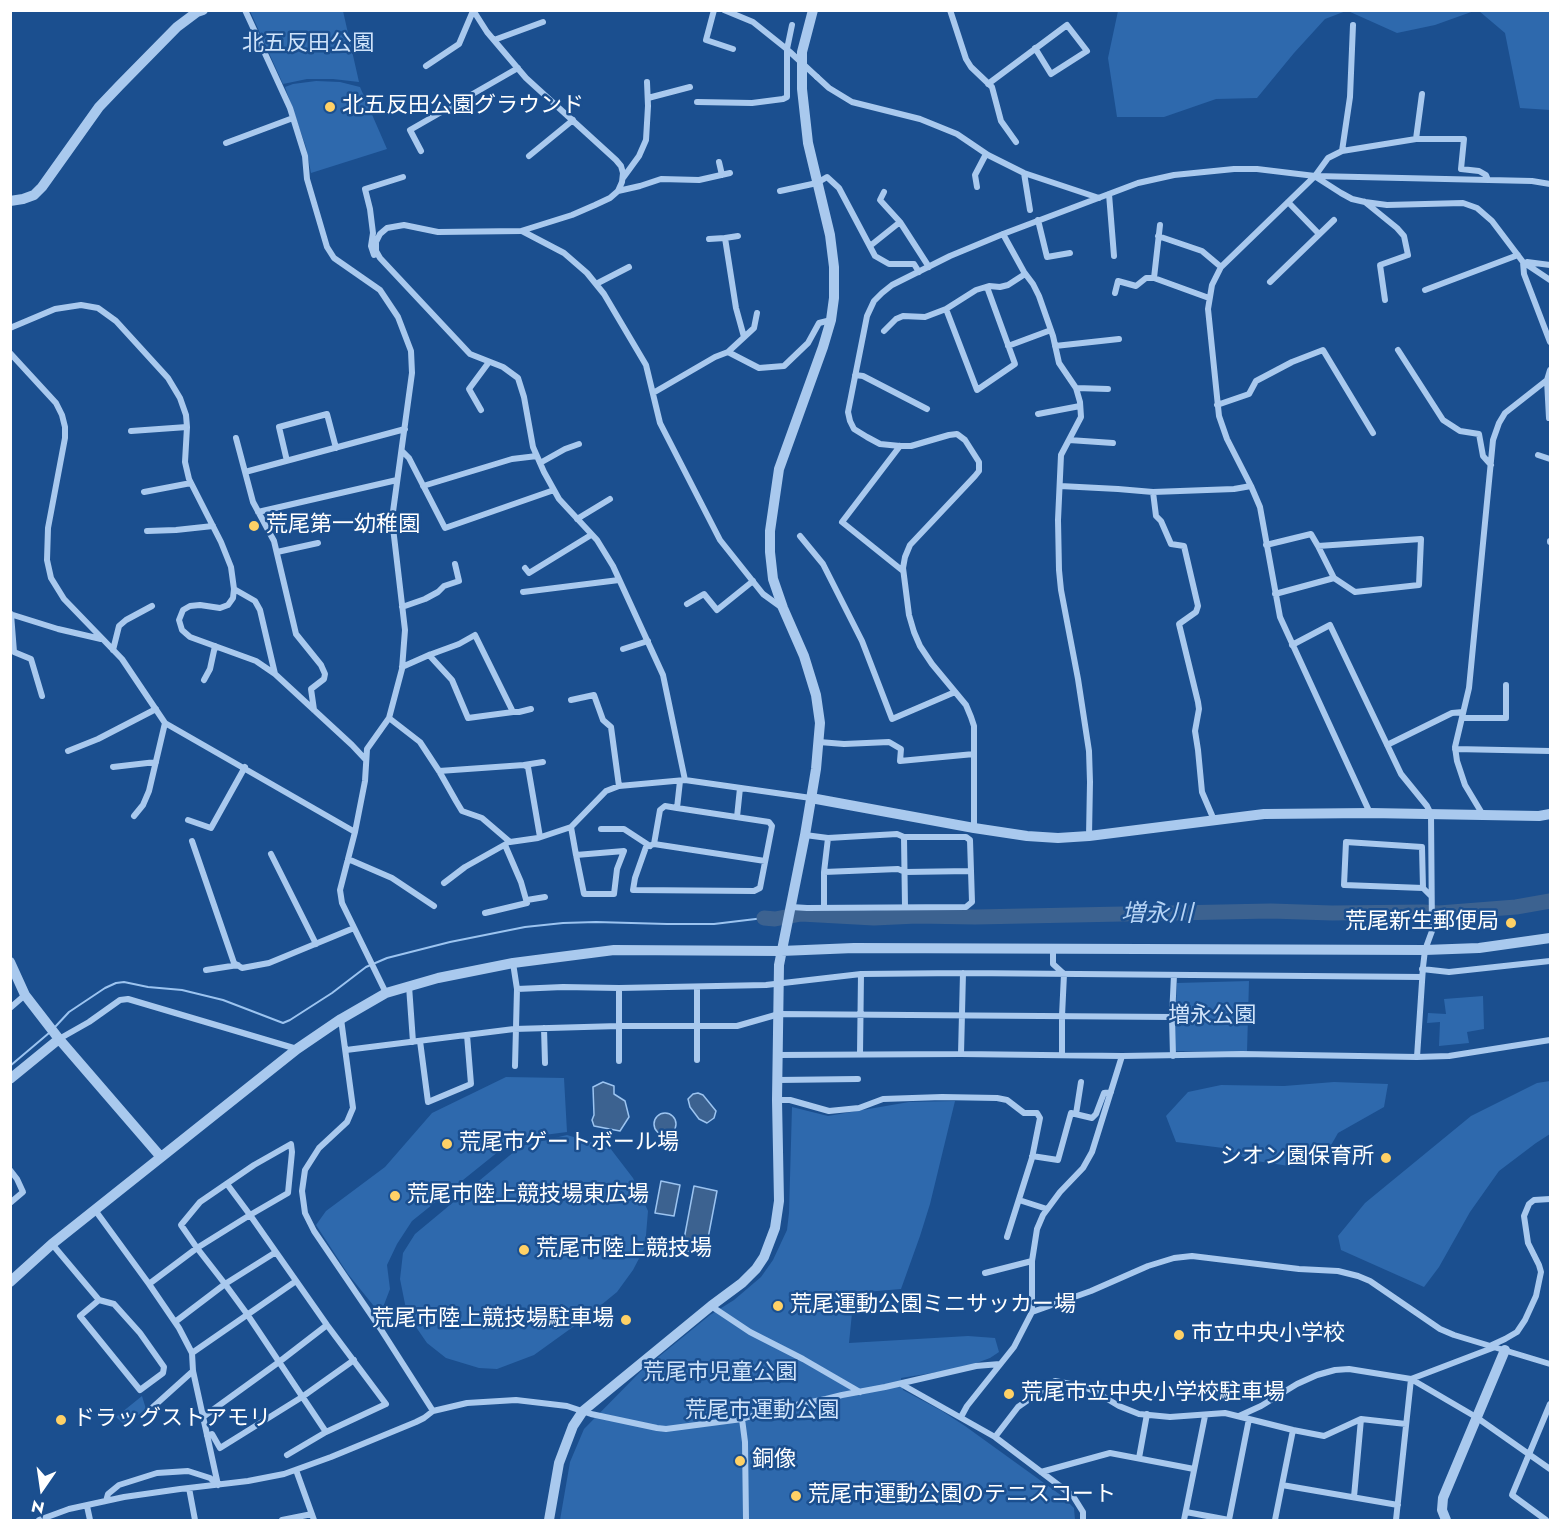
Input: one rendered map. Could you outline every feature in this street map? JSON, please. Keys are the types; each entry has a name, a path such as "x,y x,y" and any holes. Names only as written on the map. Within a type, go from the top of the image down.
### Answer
{"street":[{"path":"10,201 34,195 42,188 99,107 177,27 203,10"},
{"path":"245,10 290,108 305,156 308,179 327,247 334,258 380,290 398,317 411,351 412,373 392,519 405,630 402,667 389,718 367,749 365,780 340,890 342,903 386,993"},
{"path":"714,10 706,40 733,49"},
{"path":"724,10 753,22 829,88 852,102 920,119 957,134 986,154 1024,173 1099,198"},
{"path":"549,1521 559,1463 573,1426 583,1411 742,1283 764,1257 775,1228 778,1201 779,965 806,835 820,723 816,695 804,656 773,579 770,531 779,468 816,368 831,320 834,298 834,267 830,235 808,143 802,89 802,52 813,10"},
{"path":"950,10 966,59 992,87 1001,120 1016,142"},
{"path":"473,11 526,78 621,166 622,182 618,191"},
{"path":"426,66 459,44 473,11"},
{"path":"494,40 543,22"},
{"path":"697,102 752,103 787,97 792,25"},
{"path":"988,84 1035,48 1067,25 1087,51 1051,74 1035,48"},
{"path":"1342,151 1350,97 1353,25"},
{"path":"421,151 410,130 518,68"},
{"path":"622,178 639,156 646,140 647,82"},
{"path":"648,98 690,87"},
{"path":"1416,139 1422,94"},
{"path":"226,143 293,118"},
{"path":"529,156 573,120"},
{"path":"1370,813 1280,617 1260,507 1227,439 1219,416 1208,309 1209,298 1212,285 1221,267 1315,176 1328,158 1342,151 1416,139 1464,139 1461,169 1479,171 1486,175 1488,180"},
{"path":"977,187 975,175 986,154"},
{"path":"719,162 722,175"},
{"path":"974,828 974,726 972,717 966,705 920,646 909,615 903,571 910,545 975,476 979,471 979,462 965,440 957,434 911,446 900,446 880,444 854,429 848,412 867,316 874,301 892,285 950,256 1138,183 1174,175 1257,169 1315,176 1532,181 1551,184"},
{"path":"378,256 376,242 387,228 404,225 438,232 521,231 572,216 609,198 618,191 661,179 699,180 730,173"},
{"path":"1024,173 1030,210"},
{"path":"1315,176 1352,199 1365,202 1387,205 1463,203 1477,208 1492,221 1523,262 1551,280"},
{"path":"403,177 364,189 370,209 373,233 371,246 374,255 378,256 470,354 503,367 518,378 524,397 533,447 539,460 560,499 597,540 613,566 663,675 682,781 677,808"},
{"path":"780,191 817,183 827,177 839,188 875,256 889,264 914,264 920,272"},
{"path":"884,192 880,200 900,222 929,267"},
{"path":"1109,194 1114,256"},
{"path":"1288,202 1319,234"},
{"path":"1365,202 1404,236 1408,255 1380,265 1385,300"},
{"path":"1038,220 1047,257 1070,254"},
{"path":"1270,282 1334,220"},
{"path":"870,246 900,222"},
{"path":"1154,278 1160,225"},
{"path":"521,231 564,253 587,273 620,318 646,365 660,423 720,540 763,594 783,608"},
{"path":"1003,234 1039,296 1059,363 1076,388 1080,406 1081,417 1061,455 1058,520 1059,570 1089,751 1089,836"},
{"path":"709,239 738,236"},
{"path":"1158,236 1202,251 1221,267"},
{"path":"725,238 736,308 744,337"},
{"path":"1425,290 1518,255"},
{"path":"1523,262 1551,265"},
{"path":"1523,262 1524,274 1551,342"},
{"path":"596,284 629,267"},
{"path":"884,331 896,319 903,316 925,317 946,309 976,290 1008,285 1025,274"},
{"path":"1115,293 1118,282 1136,286 1146,278 1154,278 1209,298"},
{"path":"946,309 977,390 1015,364 987,287"},
{"path":"10,328 55,309 81,305 98,308 116,321 168,378 180,398 186,415 188,427 185,462 191,483 221,542 231,567 234,589 233,598 228,605 220,608 189,606 183,610 179,620 182,630 190,637 256,661 275,674 366,760"},
{"path":"653,393 715,357 728,352 754,328 758,313"},
{"path":"728,352 759,368 784,366 808,343 819,322 831,320"},
{"path":"1008,346 1051,330"},
{"path":"1055,346 1119,339"},
{"path":"1217,405 1249,394 1256,381 1292,362 1323,350 1373,433"},
{"path":"1398,350 1443,420 1460,431 1479,434 1483,456 1491,465"},
{"path":"10,353 47,391 57,403 62,415 65,438 48,528 47,561 51,578 64,599 122,658 165,723 355,832"},
{"path":"481,410 469,389 489,362"},
{"path":"1549,417 1547,380 1551,370"},
{"path":"855,375 863,376 927,409"},
{"path":"1483,815 1465,784 1455,749 1470,688 1493,440 1505,413 1547,380"},
{"path":"1076,388 1108,389"},
{"path":"1038,414 1080,406"},
{"path":"287,461 279,427 327,414 336,448"},
{"path":"131,431 188,427"},
{"path":"245,472 405,429"},
{"path":"236,438 253,502 274,541 296,634 321,665 325,674 324,680 311,688 314,710"},
{"path":"1069,440 1113,443"},
{"path":"423,486 512,459 539,460 579,444"},
{"path":"900,446 842,522 903,571"},
{"path":"402,451 409,458 444,528 554,490"},
{"path":"1538,455 1551,459"},
{"path":"258,512 398,480"},
{"path":"144,492 191,483"},
{"path":"1060,486 1153,492 1234,489 1251,486"},
{"path":"1153,492 1156,516 1161,521 1171,544 1184,546 1198,606 1197,612 1179,624 1199,709 1195,731 1202,792 1214,820"},
{"path":"577,519 610,499"},
{"path":"147,531 213,526"},
{"path":"1266,545 1311,534 1334,578 1355,592 1419,585 1421,538 1318,546"},
{"path":"533,580 527,570 591,535"},
{"path":"800,536 823,564 862,641 892,718 955,692"},
{"path":"277,552 318,543"},
{"path":"402,607 425,599 444,586 459,581 454,564"},
{"path":"1275,594 1334,578"},
{"path":"523,592 620,580"},
{"path":"687,604 704,594 717,610 753,581"},
{"path":"234,589 255,601 260,610 275,674"},
{"path":"113,650 119,626 152,606"},
{"path":"42,696 31,659 14,652 11,614 58,629 101,639"},
{"path":"1292,645 1330,625 1401,774 1431,814 1432,931 1425,950 1422,969 1417,1057"},
{"path":"402,667 459,644 475,635 513,712"},
{"path":"622,649 648,641"},
{"path":"204,680 210,669 215,646"},
{"path":"429,655 452,680 468,718 531,709"},
{"path":"1387,745 1452,712 1462,715 1506,718 1506,685"},
{"path":"572,700 594,695 603,720 612,727 619,786"},
{"path":"68,751 156,709"},
{"path":"389,718 420,742 440,771 462,811 482,818 507,843 527,900"},
{"path":"134,816 143,805 149,791 165,723"},
{"path":"819,742 844,744 889,742 901,749 900,761 974,754"},
{"path":"1455,749 1551,751"},
{"path":"113,767 156,762"},
{"path":"440,771 543,762"},
{"path":"524,765 528,767 540,837"},
{"path":"188,820 212,828 245,767"},
{"path":"444,883 465,867 507,843 540,837 571,827 606,791 619,786 682,781 811,798 974,828 1048,837 1089,836 1264,814 1539,816 1551,814"},
{"path":"737,817 740,788"},
{"path":"664,806 769,822 772,826 760,888 754,891 633,890 646,848 652,845 660,810 664,806"},
{"path":"571,827 576,855 584,894 614,894 624,851 576,855"},
{"path":"601,829 624,829 652,845 765,861"},
{"path":"791,907 966,907 972,902 970,840 966,837 904,837 897,834 828,838 806,835"},
{"path":"904,837 905,907"},
{"path":"824,908 824,872 828,838"},
{"path":"192,841 234,963 242,968 269,963 354,928"},
{"path":"1423,888 1344,885 1346,842 1422,846 1423,888 1431,899"},
{"path":"271,854 316,944"},
{"path":"348,860 392,878 434,906"},
{"path":"824,872 898,869 904,872 971,871"},
{"path":"485,913 545,897"},
{"path":"10,1282 52,1244 160,1156 297,1049 341,1019 386,993 438,978 513,963 614,950 781,951 854,948 1425,950 1479,948 1551,938"},
{"path":"1053,950 1053,964 1064,974"},
{"path":"1422,969 1449,972 1551,961"},
{"path":"10,962 22,998 38,1012 160,1156"},
{"path":"513,963 516,989 515,1066"},
{"path":"206,970 238,965"},
{"path":"961,1054 963,973"},
{"path":"516,989 766,985 861,974 1422,977"},
{"path":"860,1054 861,974"},
{"path":"1062,1055 1064,974"},
{"path":"1173,1056 1174,975"},
{"path":"409,986 416,1041 428,1102 471,1084 466,1035"},
{"path":"697,1060 698,987"},
{"path":"619,988 619,1061"},
{"path":"10,999 22,998"},
{"path":"10,1008 22,998"},
{"path":"10,1080 58,1037 89,1022 120,1000 128,999 297,1049"},
{"path":"346,1050 516,1029 737,1026 779,1014 1173,1017"},
{"path":"341,1019 353,1108 347,1122 319,1148 305,1170 302,1191 305,1213 314,1232 380,1328 433,1411"},
{"path":"544,1028 545,1063"},
{"path":"778,1055 1173,1056 1242,1054 1417,1057 1449,1056 1551,1040"},
{"path":"961,1417 967,1406 1014,1347 1032,1312 1032,1261 1037,1229 1047,1209 1083,1168 1092,1152 1122,1056"},
{"path":"778,1080 858,1079"},
{"path":"1076,1114 1082,1082"},
{"path":"1032,1156 1058,1160 1071,1113 1092,1118 1096,1114 1104,1093 1111,1092"},
{"path":"777,1100 790,1100 828,1111 860,1108 883,1099 997,1098 1006,1100 1024,1113 1037,1113 1040,1118 1032,1156 1006,1237"},
{"path":"149,1284 197,1248 288,1193 291,1144 254,1165 200,1202 181,1225 197,1248 247,1314 326,1432"},
{"path":"10,1170 23,1192 10,1203"},
{"path":"227,1184 386,1404 326,1432 287,1455"},
{"path":"1411,1379 1497,1348 1517,1332 1526,1320 1536,1296 1541,1272 1528,1243 1524,1216 1528,1204 1534,1200 1551,1199"},
{"path":"1018,1200 1047,1209"},
{"path":"95,1210 175,1322 192,1353 193,1371 218,1485"},
{"path":"52,1244 99,1300 114,1304 140,1333 164,1367 163,1373 140,1390 80,1316 99,1300"},
{"path":"175,1322 225,1284 276,1252"},
{"path":"1032,1312 1174,1258 1192,1257 1338,1271 1358,1276 1386,1290 1440,1329 1551,1364"},
{"path":"986,1272 1032,1261"},
{"path":"192,1353 296,1281"},
{"path":"711,1306 750,1332 860,1392"},
{"path":"203,1417 327,1325"},
{"path":"1446,1521 1442,1510 1443,1498 1476,1417 1497,1348"},
{"path":"207,1436 212,1434 220,1448 303,1397 354,1360"},
{"path":"39,1521 69,1509 124,1497 248,1481 296,1470 416,1422 433,1411 467,1403 516,1400 567,1406 591,1414 657,1428 675,1428 742,1419 771,1410 901,1384 976,1366 1000,1364"},
{"path":"1238,1416 1261,1406 1297,1384 1335,1370 1348,1369 1411,1379 1476,1417 1551,1469"},
{"path":"153,1407 193,1371"},
{"path":"1396,1521 1411,1379"},
{"path":"995,1437 1018,1407 1055,1381 1094,1391 1119,1406 1139,1414 1170,1417 1225,1413 1323,1436 1361,1419 1406,1424"},
{"path":"901,1384 995,1437 1073,1496 1083,1512 1083,1521"},
{"path":"1546,1521 1512,1495 1550,1407"},
{"path":"1138,1458 1147,1414"},
{"path":"1184,1521 1205,1416"},
{"path":"742,1419 745,1442 746,1521"},
{"path":"1186,1512 1229,1521 1249,1419"},
{"path":"1354,1497 1361,1419"},
{"path":"1275,1521 1293,1430"},
{"path":"1041,1472 1110,1453 1194,1469"},
{"path":"282,1521 313,1517 296,1470"},
{"path":"106,1501 108,1494 119,1485 157,1473 188,1471 210,1478 218,1485"},
{"path":"1282,1485 1398,1506"},
{"path":"189,1488 195,1521"},
{"path":"87,1506 90,1521"}],"green space":[{"path":"1118,10 1346,11 1325,19 1257,98 1216,99 1164,117 1117,117 1108,58"},
{"name":"北五反田公園","path":"250,11 343,11 359,82 307,79 283,84"},
{"path":"1348,11 1474,11 1435,25 1397,33"},
{"path":"1479,11 1550,11 1550,110 1520,108 1505,33"},
{"name":"北五反田公園グラウンド","path":"316,81 340,82 360,87 387,149 311,173 306,147 285,87"},
{"name":"増永公園","path":"1249,981 1247,1052 1174,1051 1177,983"},
{"path":"1483,996 1484,1029 1467,1032 1469,1043 1439,1046 1440,1022 1427,1023 1428,1013 1446,1014 1444,999"},
{"name":"荒尾市陸上競技場東広場","path":"506,1077 564,1078 567,1132 514,1139 412,1221 387,1265 390,1289 382,1310 377,1310 348,1274 316,1225 326,1211 385,1167 432,1113"},
{"path":"1550,1081 1550,1134 1499,1171 1470,1212 1439,1267 1424,1287 1341,1250 1338,1236 1365,1203 1471,1116 1537,1083"},
{"path":"1334,1082 1388,1084 1384,1107 1338,1133 1326,1154 1289,1166 1250,1160 1223,1148 1176,1142 1166,1116 1188,1092 1221,1085 1284,1086"},
{"name":"荒尾市運動公園","path":"955,1101 930,1204 901,1289 854,1293 849,1343 968,1336 995,1338 999,1352 990,1358 963,1368 901,1378 903,1390 965,1426 1062,1496 1074,1508 1075,1520 560,1520 570,1462 584,1429 640,1372 710,1315 734,1300 761,1277 773,1260 787,1230 792,1107 828,1116 909,1102"},
{"name":"荒尾市陸上競技場","path":"567,1135 610,1148 633,1178 648,1211 645,1247 633,1270 617,1292 534,1355 497,1369 479,1368 446,1358 427,1343 407,1314 400,1279 403,1253 415,1234 521,1146"},
{"path":"142,1396 146,1409 125,1425 116,1417"}],"shaded area":[{"path":"603,1082 614,1086 614,1094 625,1101 629,1117 620,1131 594,1126 592,1120 594,1115 593,1087"},
{"path":"698,1093 703,1095 716,1111 714,1118 707,1123 699,1119 690,1107 688,1099"},
{"path":"665,1113 673,1116 676,1124 673,1132 665,1135 657,1132 654,1124 657,1116"},
{"path":"661,1181 680,1185 674,1216 655,1213"},
{"path":"694,1186 717,1191 705,1254 682,1250"}],"waterway":[{"name":"増永川","path":"764,918 775,919 801,914 874,918 1271,911 1439,913 1516,907 1550,901"},
{"path":"55,1027 69,1012 116,983 124,982 182,990 223,1000 283,1023 332,993 366,967 387,958 450,942 525,927 563,923 714,924 764,918"},
{"path":"10,1066 49,1033"}],"place":[{"name":"北五反田公園グラウンド","path":"330,107"},
{"name":"荒尾第一幼稚園","path":"254,526"},
{"name":"荒尾新生郵便局","path":"1511,923"},
{"name":"荒尾市ゲートボール場","path":"447,1144"},
{"name":"シオン園保育所","path":"1386,1158"},
{"name":"荒尾市陸上競技場東広場","path":"395,1196"},
{"name":"荒尾市陸上競技場","path":"524,1250"},
{"name":"荒尾運動公園ミニサッカー場","path":"778,1306"},
{"name":"荒尾市陸上競技場駐車場","path":"626,1320"},
{"name":"市立中央小学校","path":"1179,1335"},
{"name":"荒尾市立中央小学校駐車場","path":"1009,1394"},
{"name":"ドラッグストアモリ","path":"61,1420"},
{"name":"銅像","path":"740,1461"},
{"name":"荒尾市運動公園のテニスコート","path":"796,1496"}],"park label":[{"name":"荒尾市児童公園","path":"720,1374"}]}
